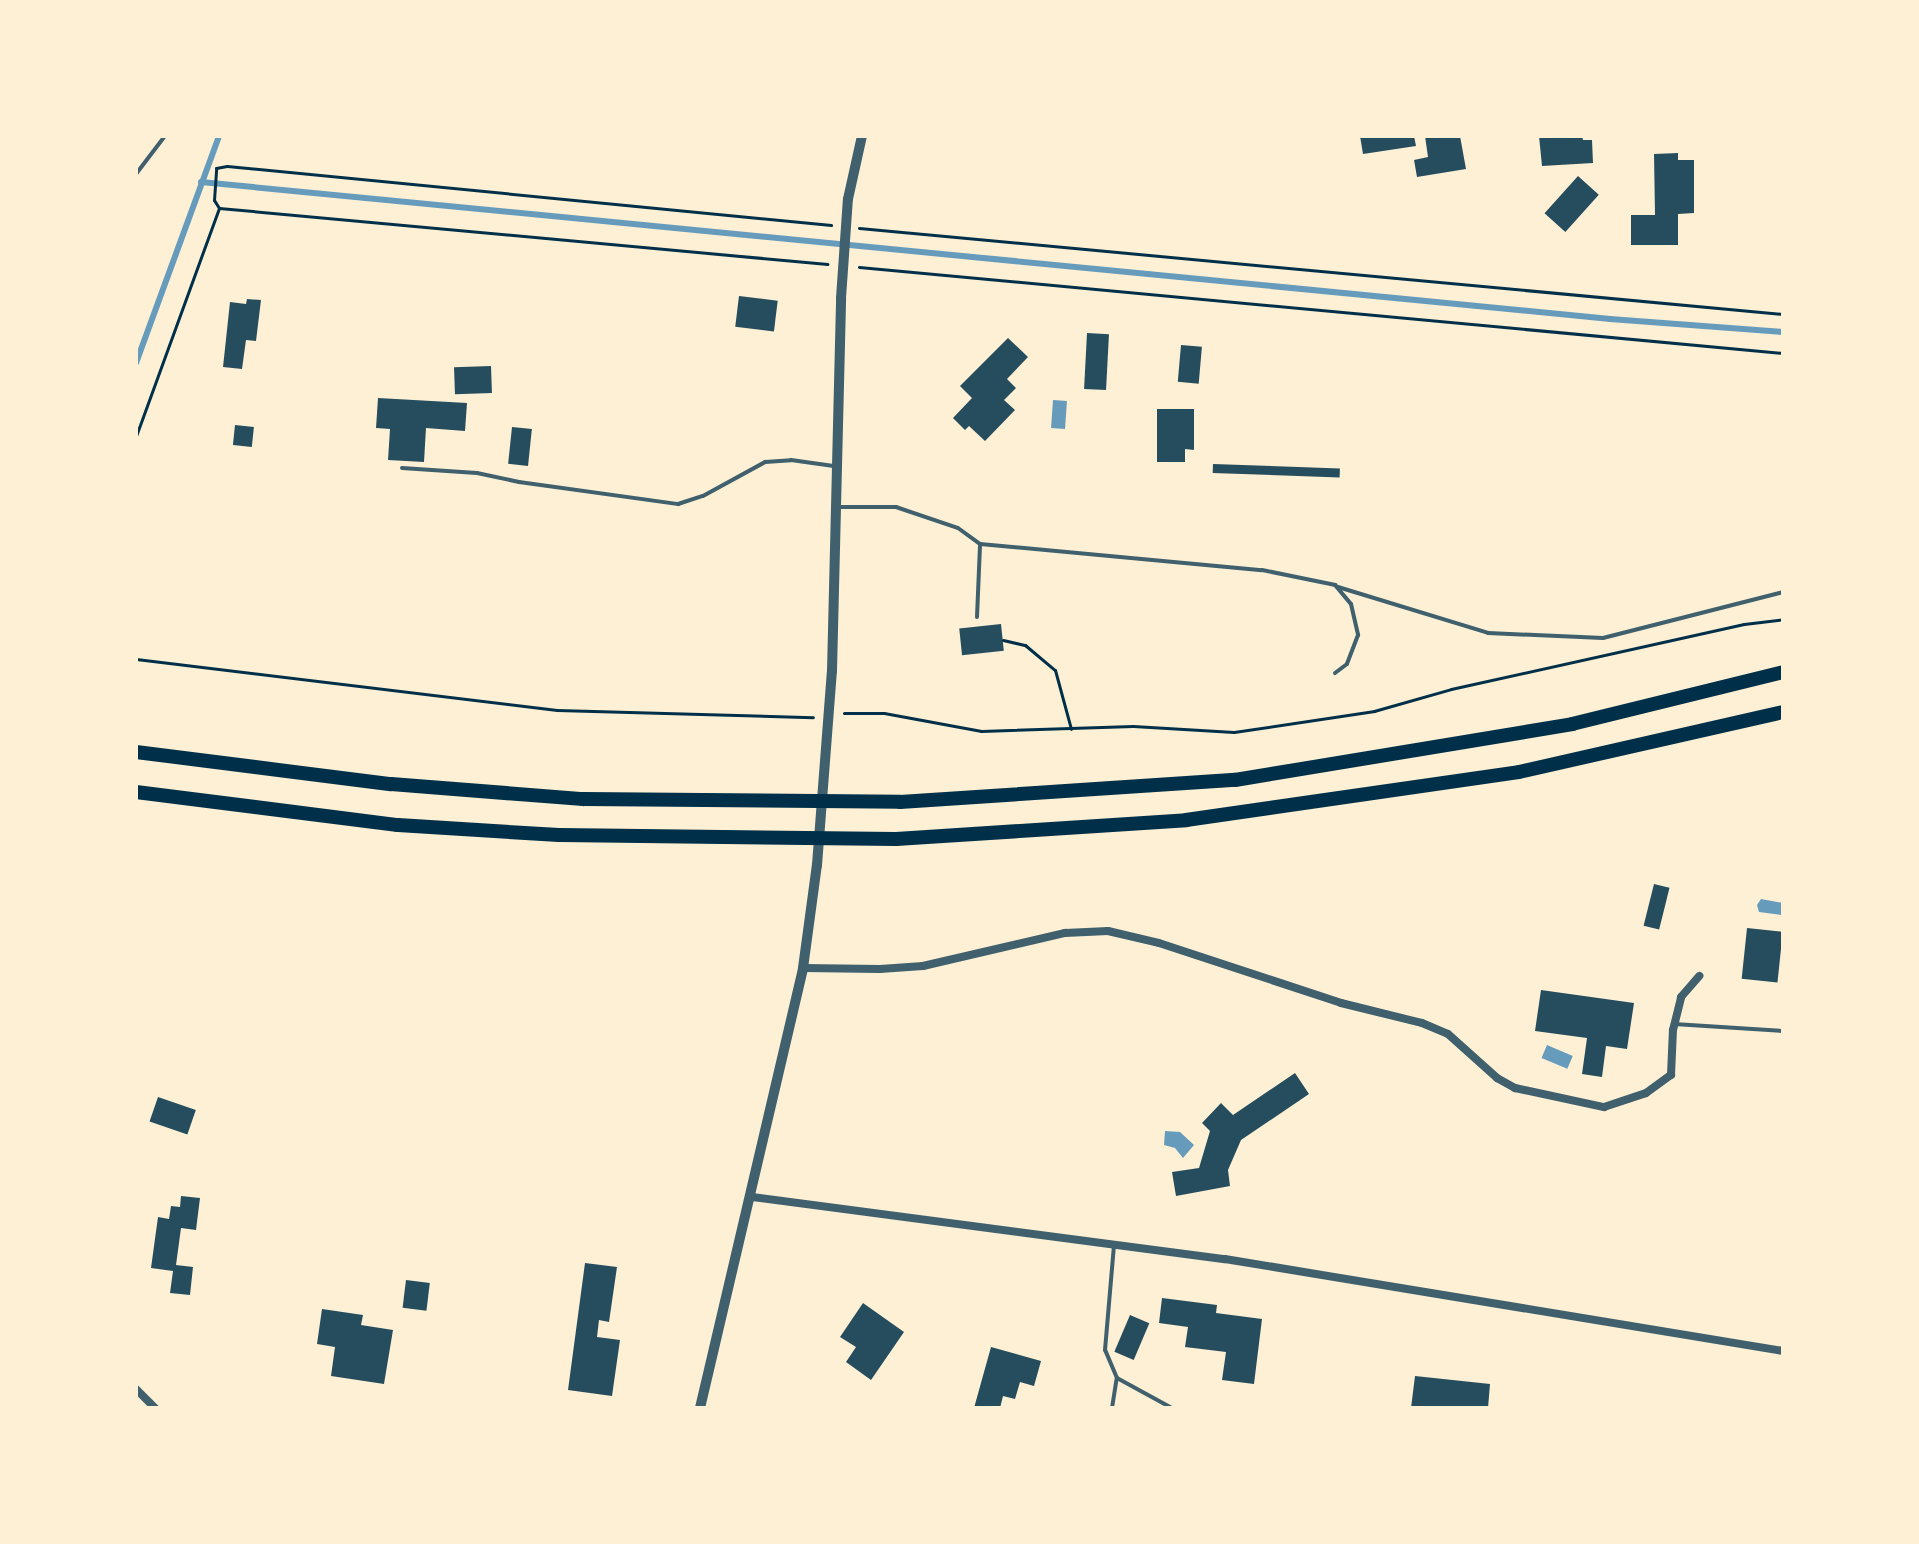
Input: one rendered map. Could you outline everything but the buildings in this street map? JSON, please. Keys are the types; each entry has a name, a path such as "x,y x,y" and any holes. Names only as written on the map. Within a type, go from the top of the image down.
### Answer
{"highway":[{"path":"136,752 391,784 583,799 697,803 900,802 1235,780 1572,724 1783,672"},
{"path":"136,792 398,825 559,835 896,839 1216,816 1519,772 1783,712"}],"street":[{"path":"700,1408 752,1197 803,968 817,865 830,716 843,260 862,136"},
{"path":"803,968 923,966 1065,933 1108,931 1159,943 1341,1003 1422,1023 1448,1034 1497,1078 1515,1088 1604,1107 1646,1093 1671,1075 1674,1024 1681,997 1699,976"},
{"path":"752,1197 1240,1261 1783,1351"},
{"path":"136,1389 155,1408"}],"lane":[{"path":"136,174 165,136"},
{"path":"402,468 477,473 519,482 678,504 703,496 765,462 791,460 836,467"},
{"path":"835,507 896,507 958,528 980,544 1262,570 1335,585 1488,633 1603,638 1783,592"},
{"path":"977,617 980,544"},
{"path":"1335,585 1351,604 1358,635 1347,664 1335,673"},
{"path":"1674,1024 1783,1031"},
{"path":"1112,1408 1117,1378 1105,1350 1114,1244"},
{"path":"1117,1378 1172,1408"}],"path":[{"path":"136,436 219,208 215,192 216,168 227,166 846,229 1783,314"},
{"path":"219,208 843,260 1783,353"},
{"path":"136,659 557,710 790,718 856,712 884,713 981,731 1133,726 1234,732 1374,711 1451,689 1744,624 1783,619"},
{"path":"1003,640 1025,645 1055,670 1071,729"}],"water":[{"path":"1053,400 1067,401 1065,429 1051,428"},
{"path":"1761,899 1783,903 1781,915 1759,912 1757,905"},
{"path":"1547,1045 1573,1056 1567,1069 1542,1058"},
{"path":"1165,1131 1180,1132 1194,1145 1183,1158 1175,1148 1164,1145"}],"waterway":[{"path":"136,363 219,136"},
{"path":"201,182 1610,319 1783,332"}]}
